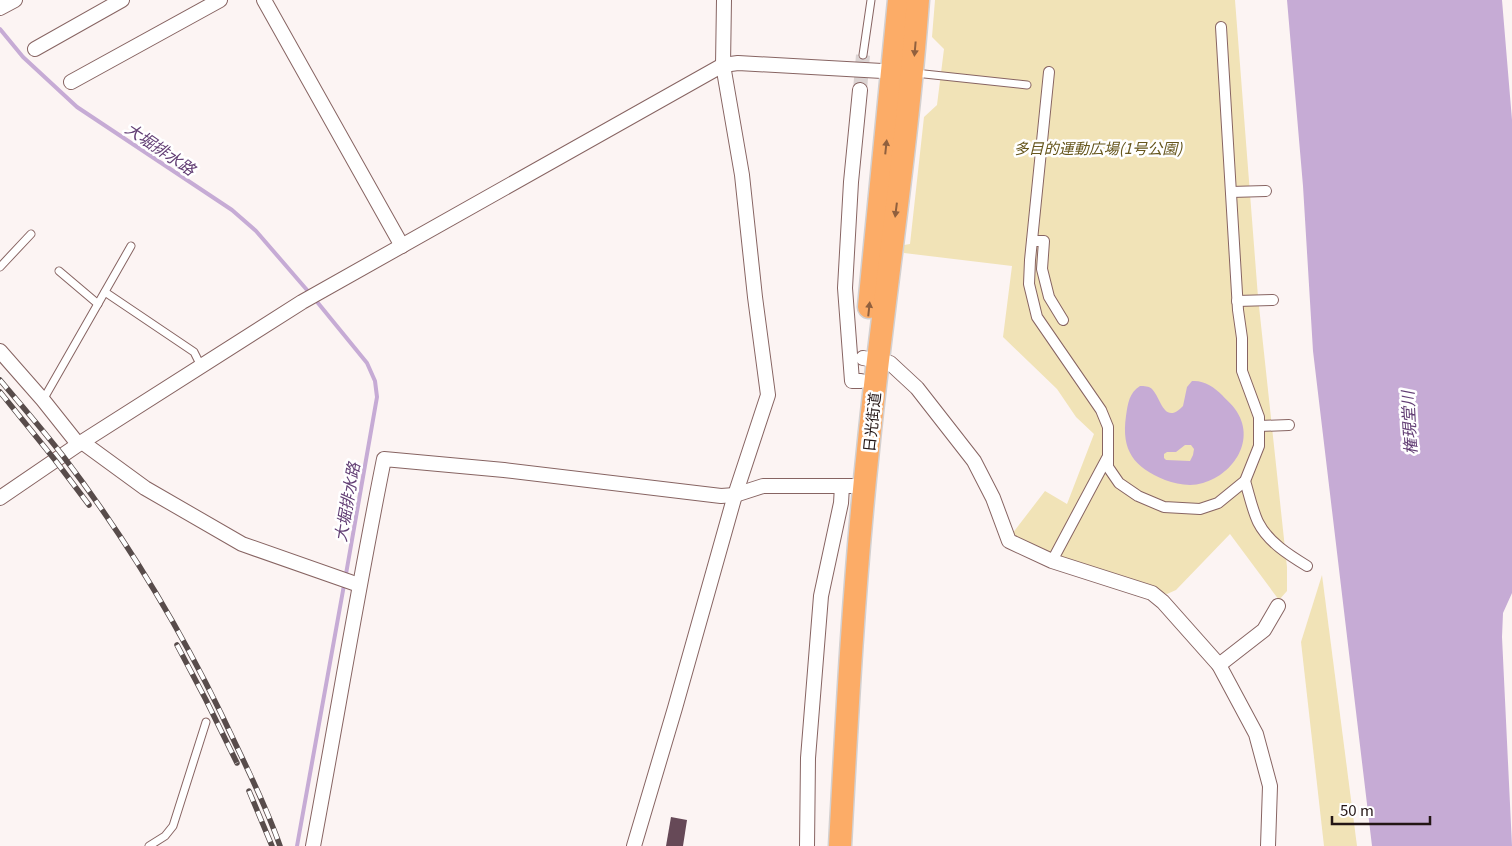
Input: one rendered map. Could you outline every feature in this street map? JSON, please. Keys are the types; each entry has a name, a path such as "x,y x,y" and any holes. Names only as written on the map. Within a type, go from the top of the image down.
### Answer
{"highway":[{"name":"日光街道","path":"899,0 903,72"},
{"name":"日光街道","path":"840,846 855,610 868,451 870,360 903,72 918,0"},
{"name":"日光街道","path":"826,846 848,486 861,381 870,360"}],"street":[{"path":"0,8 15,0"},
{"path":"35,49 122,0"},
{"path":"70,82 220,0"},
{"path":"264,0 402,246"},
{"path":"634,846 735,495 768,395 754,297 742,175 723,65 724,0"},
{"path":"1049,72 1029,284 1037,317 1100,410 1108,427 1108,467 1119,483 1138,496 1164,507 1200,509 1218,502 1245,481 1259,446 1259,417 1242,371 1242,338 1237,301 1221,27"},
{"path":"0,498 80,443 302,302 723,65 738,63 903,72"},
{"path":"860,90 851,182 845,288 852,381 861,381"},
{"path":"1231,192 1266,190"},
{"path":"1032,241 1044,242 1042,269 1044,278 1049,297 1063,320"},
{"path":"1237,301 1274,300"},
{"path":"0,351 80,443 145,488 242,544 359,585"},
{"path":"870,360 890,363 917,388 974,462 993,498 1009,540 1052,561 1152,593 1163,602 1219,665 1256,734 1270,786 1268,846"},
{"path":"1259,426 1289,424"},
{"path":"1052,561 1108,457"},
{"path":"313,846 359,585 384,459 504,470 720,496 735,495 763,486 848,486 841,503 821,596 808,758 807,846"},
{"path":"1245,481 1258,522 1267,535 1284,552 1307,566"},
{"path":"1219,665 1264,630 1278,606"}],"lane":[{"path":"863,55 871,0"},
{"path":"903,72 1027,85"},
{"path":"0,267 31,234"},
{"path":"43,400 131,246"},
{"path":"59,272 98,304"},
{"path":"105,292 194,352 201,366"},
{"path":"150,846 165,836 173,826 206,722"}],"green space":[{"name":"多目的運動広場(1号公園)","path":"935,0 1235,0 1258,297 1287,567 1287,591 1279,600 1230,534 1176,590 1167,594 1060,560 1015,539 1012,534 1045,491 1067,504 1094,434 1076,417 1057,389 1003,337 1012,266 904,253 904,245 910,244 924,117 937,105 944,49 932,37"},
{"path":"1322,575 1357,846 1324,846 1301,642"}],"water":[{"name":"権現堂川","path":"1287,0 1502,0 1512,120 1512,593 1503,613 1502,637 1512,846 1372,846 1313,351 1303,186"},
{"path":"1192,381 1196,381 1216,389 1235,409 1241,420 1244,432 1243,443 1233,464 1214,478 1193,485 1165,480 1145,469 1132,456 1128,448 1125,428 1127,407 1131,395 1140,386 1151,388 1167,412 1171,413 1183,406 1187,387","holes":["1185,445 1191,445 1194,449 1190,461 1166,460 1164,458 1164,454 1167,452 1176,452"]}],"building":[{"path":"671,817 687,820 683,846 666,846"}],"waterway":[{"name":"大堀排水路","path":"0,29 23,57 77,107 232,210 256,231 307,290"},
{"name":"大堀排水路","path":"318,303 367,363 375,381 377,397 346,574"},
{"name":"大堀排水路","path":"297,846 344,585"}],"tunnel":[{"path":"860,90 863,55"}],"railway":[{"path":"0,380 55,446 88,490 112,524 179,632 218,707 260,795 280,846"},
{"path":"0,392 89,505"},
{"path":"177,645 237,763"},
{"path":"249,791 272,846"}]}
